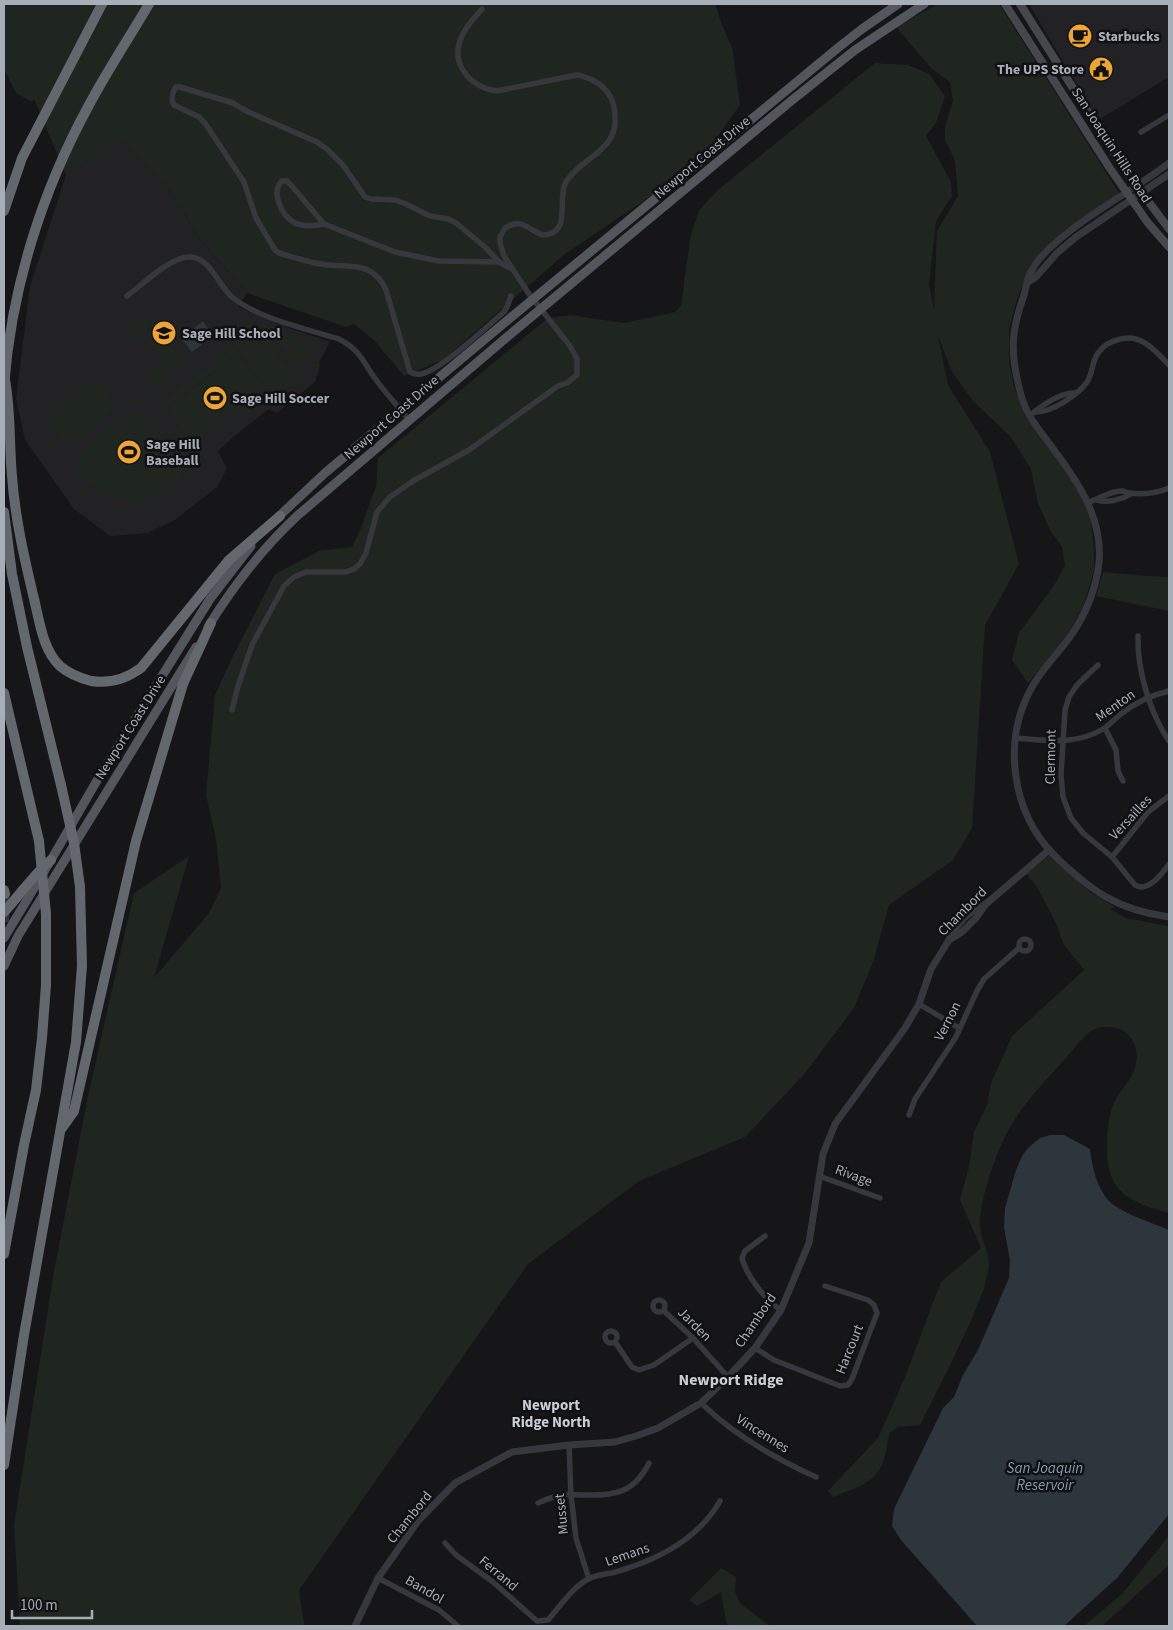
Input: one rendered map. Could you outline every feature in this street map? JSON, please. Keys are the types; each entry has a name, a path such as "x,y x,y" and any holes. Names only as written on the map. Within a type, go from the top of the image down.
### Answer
{"highway":[{"path":"4,212 22,158 102,4"},
{"path":"4,396 16,307 37,225 55,176 88,106 149,4"},
{"path":"5,380 9,409 12,476 20,544 44,640 53,658 60,666 75,676 99,682 111,682 122,679 141,668 228,560 280,516"},
{"path":"4,512 12,574 27,647 74,843 80,887 82,966 76,1042 26,1325 4,1465"},
{"path":"60,1130 74,1111 121,903 147,803 182,684 211,623"},
{"path":"4,693 39,841 46,914 46,985 36,1090 4,1254"},
{"path":"4,912 17,899 39,870 51,860"}],"main road":[{"name":"Newport Coast Drive","path":"4,938 98,777 210,599 240,558 280,516 319,478 533,299 854,35 898,4"},
{"name":"Newport Coast Drive","path":"4,966 18,936 211,623 246,571 281,531 541,309 855,50 924,4"},
{"name":"San Joaquin Hills Road","path":"1005,4 1109,167 1148,223 1169,247"},
{"name":"San Joaquin Hills Road","path":"1020,4 1136,186 1169,229"}],"street":[{"path":"232,710 252,645 284,586 306,572 346,572 354,569 360,564 366,552 377,512 390,497 413,481 469,450 558,386 567,383 577,375 577,359 570,346 533,299 501,248 502,233 510,225 517,223 525,225 543,235 554,233 559,228 562,215 561,193 566,181 605,146 613,134 616,124 612,100 605,89 587,77 572,76 497,91 489,90 473,82 462,67 458,52 462,35 482,8"},
{"path":"499,262 485,247 456,223 448,219 430,216 395,200 365,197 343,165 328,150 306,137 246,111 233,103 180,87 176,87 174,90 172,101 174,105 203,120 244,182 256,218 275,250 279,253 322,264 365,268 379,277 386,290 410,372 420,375 444,362 504,312 510,296"},
{"path":"1141,132 1169,115"},
{"path":"1169,163 1073,229 1041,257 1029,274 1015,325 1012,345 1020,390 1032,414 1079,484 1095,522 1099,543 1099,563 1087,610 1072,635 1046,664 1031,687 1020,714 1014,763 1021,800 1034,830 1049,850 1072,873 1097,893 1122,906 1147,914 1169,917"},
{"path":"1028,282 1036,277 1047,263 1069,243 1169,174"},
{"path":"324,224 294,223 285,215 277,197 279,184 282,181 286,181 291,184 324,224 395,252 439,261 499,262 514,271"},
{"path":"127,296 176,260 189,256 201,260 230,295 250,310 339,339 348,344 358,352 374,377 409,420"},
{"path":"1032,414 1055,400 1070,393 1076,393 1089,378 1099,352 1108,343 1119,339 1131,338 1144,342 1153,348 1169,365"},
{"path":"1088,502 1097,500 1103,495 1123,491 1131,494 1149,493 1169,488"},
{"path":"1138,636 1139,664 1148,697 1169,741"},
{"name":"Clermont","path":"1098,665 1076,685 1069,697 1064,721 1062,797 1071,818 1083,833 1112,857 1139,888 1144,888 1163,873 1169,864"},
{"name":"Menton","path":"1016,738 1064,742 1090,735 1105,728 1121,714 1148,697 1169,691"},
{"path":"1105,728 1116,750 1118,771 1123,781"},
{"name":"Versailles","path":"1112,857 1148,812 1169,796"},
{"name":"Chambord","path":"355,1626 378,1578 418,1521 455,1483 512,1452 614,1442 658,1428 701,1403 728,1378 754,1348 781,1310 808,1243 823,1154 835,1124 905,1028 919,1004 931,969 949,940 963,924 970,912 986,904 1049,850"},
{"name":"Vernon","path":"909,1115 915,1099 956,1037 984,979 1020,948"},
{"path":"919,1004 959,1028"},
{"name":"Rivage","path":"819,1176 880,1198"},
{"path":"765,1236 745,1251 742,1258 744,1266 771,1304 781,1310"},
{"name":"Harcourt","path":"754,1348 774,1360 840,1386 848,1384 852,1379 877,1313 874,1305 868,1300 825,1286"},
{"name":"Jarden","path":"664,1311 693,1338 728,1378"},
{"path":"615,1342 632,1367 639,1370 654,1365 693,1338"},
{"name":"Vincennes","path":"701,1403 717,1418 753,1444 816,1477"},
{"name":"Musset","path":"569,1445 571,1495 576,1538 589,1578"},
{"path":"538,1503 561,1495 612,1494 636,1483 649,1463"},
{"name":"Lemans","path":"537,1621 548,1620 573,1591 589,1578 644,1564 686,1539 700,1528 720,1501"},
{"name":"Ferrand","path":"445,1544 456,1555 493,1582 537,1621"},
{"name":"Bandol","path":"378,1578 439,1610 458,1626"}],"shaded area":[{"path":"4,4 715,4 732,47 740,105 698,164 565,254 444,359 404,376 374,340 354,324 346,327 247,293 200,239 164,182 121,139 66,175 34,99 32,102 16,93 4,69"},
{"path":"938,4 999,4 1119,193 1044,252 1026,277 1017,299 1009,329 1009,362 1014,387 1024,414 1070,477 1083,500 1091,521 1094,550 1094,570 1083,608 1062,643 1028,683 1012,660 1019,633 1053,587 1065,566 1062,547 1050,530 1038,503 1031,469 1010,436 973,401 952,372 938,336 948,385 990,452 1019,564 985,625 972,828 953,860 889,905 873,962 854,1008 806,1072 745,1137 639,1181 528,1264 299,1590 303,1626 20,1626 14,1525 54,1271 88,1096 134,893 189,856 154,978 209,913 221,888 216,839 206,795 215,695 275,574 319,551 352,547 376,486 378,458 548,318 571,315 624,323 675,312 681,306 690,239 699,210 719,189 875,63 908,65 929,74 945,96 936,123 926,136 951,182 952,196 936,221 929,284 934,309 937,231 958,196 955,161 945,140 945,126 953,101 950,82 932,69 896,27"},
{"path":"1029,4 1169,4 1169,77 1098,120"},
{"name":"Sage Hill School","path":"121,138 164,182 200,239 247,293 238,307 280,325 328,341 329,344 319,362 320,366 315,382 277,413 269,409 218,451 227,469 217,487 175,520 147,533 110,536 74,509 25,440 16,399 30,286 66,175"},
{"path":"145,315 153,327 135,341 126,330"},
{"path":"252,320 299,381 276,398 229,338"},
{"path":"266,325 298,336 302,341 287,352 266,328 264,329 263,327"},
{"path":"161,334 184,363 151,389 145,390 139,379 145,385 153,378 149,372 163,361 149,343"},
{"path":"308,340 316,352 293,369 284,358"},
{"path":"233,346 265,387 265,393 199,445 192,446 159,405","holes":["234,355 239,355 264,390 197,444 192,444 166,412 166,408"]},
{"name":"Sage Hill Soccer","path":"237,355 262,387 192,441 167,410"},
{"path":"97,378 118,405 65,446 44,419"},
{"name":"Sage Hill Baseball","path":"133,412 143,413 176,457 184,477 183,480 161,495 137,502 112,499 101,493 87,482 75,466 97,438"},
{"path":"1103,572 1169,577 1169,611 1096,596"},
{"path":"1050,855 1090,892 1115,907 1110,909 1126,918 1169,926 1169,1213 1143,1205 1132,1199 1116,1185 1111,1175 1107,1147 1109,1119 1117,1098 1134,1070 1137,1055 1132,1039 1127,1033 1113,1027 1095,1029 1084,1037 1033,1095 1015,1119 1003,1141 988,1180 980,1218 981,1230 989,1260 984,1288 960,1344 920,1425 898,1427 890,1433 881,1467 873,1478 860,1486 833,1497 828,1491 878,1438 905,1377 941,1282 981,1248 960,1200 969,1167 974,1132 987,1105 991,1083 1012,1036 1084,970 1064,945 1056,923 1036,885 1026,874"},
{"path":"1169,1536 1169,1565 1102,1626 1084,1626 1122,1594"},
{"path":"721,1568 736,1577 735,1592 740,1603 770,1626 729,1626 726,1622 721,1592 697,1606 689,1600"}],"water":[{"path":"203,321 213,336 192,352 181,338"},
{"name":"San Joaquin Reservoir","path":"1050,1135 1064,1135 1090,1149 1094,1172 1100,1188 1115,1206 1169,1230 1169,1514 1117,1578 1064,1626 977,1626 901,1540 892,1526 894,1509 943,1408 954,1397 963,1375 978,1350 1009,1278 1010,1261 1004,1227 1005,1208 1016,1170 1028,1148 1040,1138"}],"tunnel":[{"path":"4,922 5,894"}],"place":[{"name":"Starbucks","path":"1080,36"},
{"name":"The UPS Store","path":"1101,69"},
{"name":"Sage Hill School","path":"164,333"},
{"name":"Sage Hill Soccer","path":"215,398"},
{"name":"Sage Hill Baseball","path":"129,452"}],"district":[{"name":"Newport Ridge","path":"731,1379"},
{"name":"Newport Ridge North","path":"551,1414"}]}
